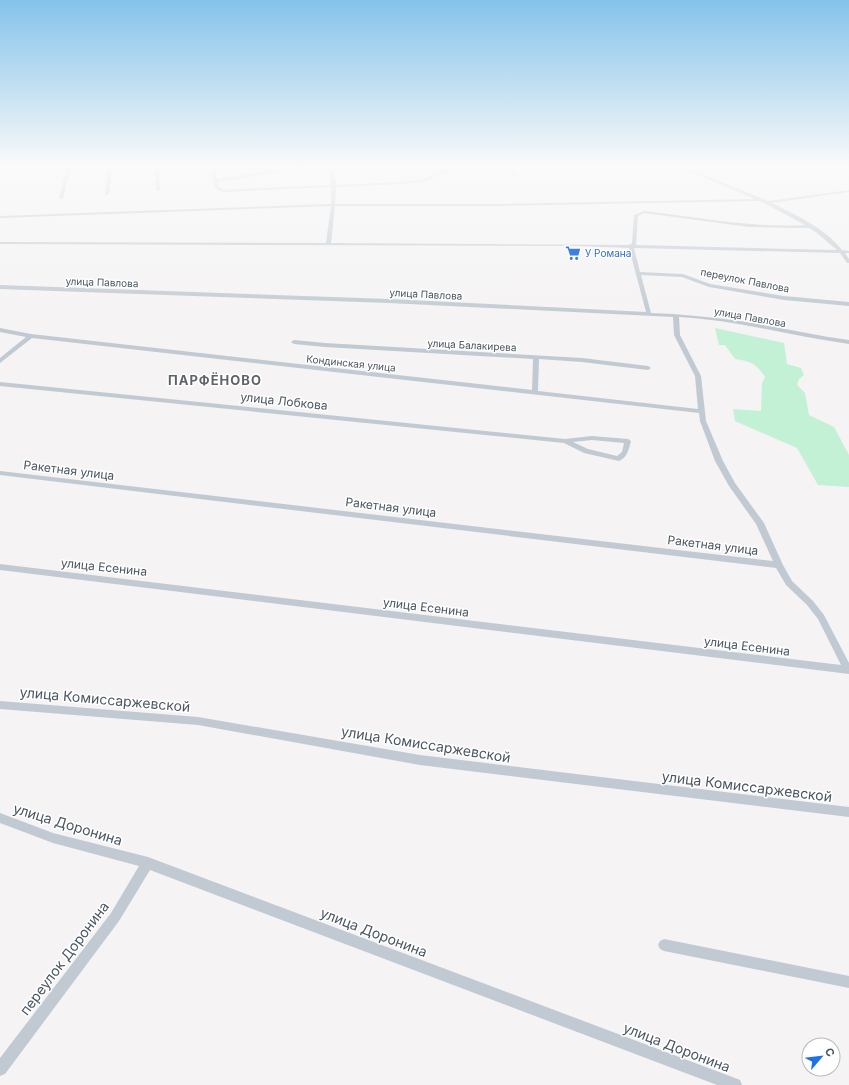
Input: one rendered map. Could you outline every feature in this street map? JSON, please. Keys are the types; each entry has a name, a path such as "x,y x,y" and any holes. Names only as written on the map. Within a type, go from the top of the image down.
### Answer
{"street":[{"path":"328,245 331,218"},
{"path":"631,246 634,244 636,218"},
{"path":"687,218 735,224 781,227 812,226"},
{"path":"795,218 812,226 846,252 849,262"},
{"path":"0,243 631,246 846,252"},
{"path":"631,246 649,314"},
{"name":"переулок Павлова","path":"638,273 677,275 709,285 753,293 784,298 849,304"},
{"name":"улица Павлова","path":"0,287 389,301 649,314 740,323 849,342"},
{"path":"676,316 677,334 698,376 703,421 720,461 732,484 760,523 789,583 810,603 821,617 848,670"},
{"name":"Кондинская улица","path":"0,330 31,336 314,369 701,411"},
{"path":"0,360 31,336"},
{"name":"улица Балакирева","path":"294,342 536,357 648,368"},
{"path":"535,392 536,357"},
{"name":"улица Лобкова","path":"0,384 565,441 592,438 628,441 625,452 619,460 586,451 565,441"},
{"name":"Ракетная улица","path":"0,474 779,565"},
{"name":"улица Есенина","path":"0,567 197,589 471,626 848,670"},
{"name":"улица Комиссаржевской","path":"0,705 198,720 420,760 849,812"},
{"name":"улица Доронина","path":"0,818 53,838 148,862 735,1085"},
{"name":"переулок Доронина","path":"0,1068 115,917 148,862"},
{"path":"664,945 849,982"}],"green space":[{"path":"715,328 784,343 787,364 801,368 804,375 799,379 797,385 805,393 809,415 834,427 849,455 849,487 818,485 797,448 735,421 733,409 761,411 762,383 765,377 756,366 749,362 735,359 725,345 719,345"}],"place":[{"name":"У Романа","path":"573,253"}],"district":[{"name":"ПАРФЁНОВО","path":"215,380"}]}
